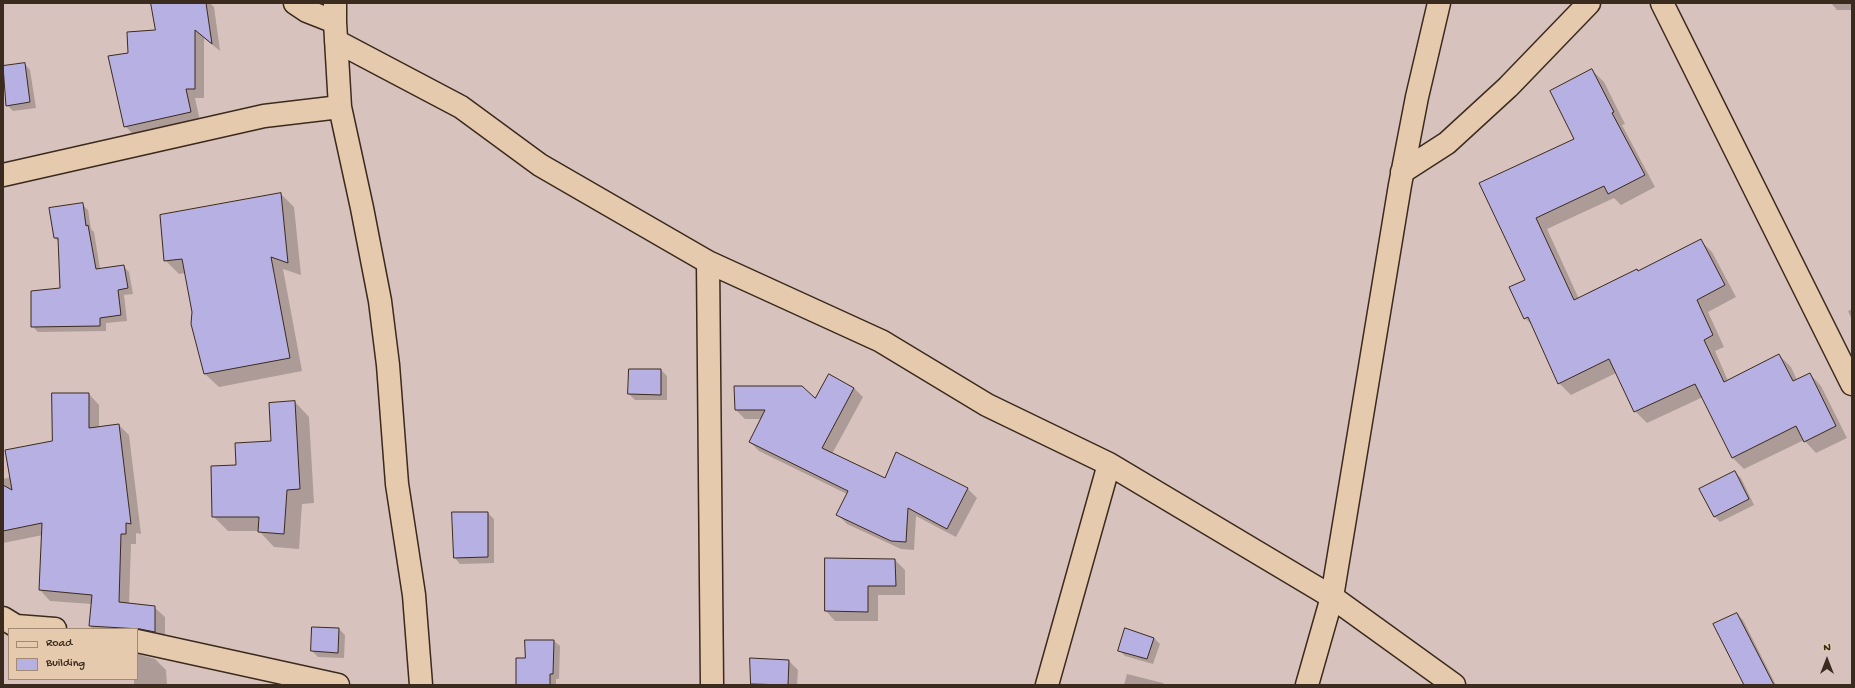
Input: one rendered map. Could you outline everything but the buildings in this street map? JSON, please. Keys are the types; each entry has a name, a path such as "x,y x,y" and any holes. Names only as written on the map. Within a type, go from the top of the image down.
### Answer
{"street":[{"path":"295,3 306,11 336,22 462,107 540,165 708,262 881,340 988,405 1109,464 1332,597 1454,685"},
{"path":"1307,685 1332,597 1402,172 1438,3"},
{"path":"1402,172 1447,142 1508,88 1589,3"},
{"path":"1662,3 1852,384"},
{"path":"336,22 340,107 380,301 388,365 397,484 414,595 421,685"},
{"path":"3,176 264,116 340,107"},
{"path":"708,262 712,685"},
{"path":"1047,685 1109,464"},
{"path":"3,618 16,626 42,628"},
{"path":"138,641 338,685"}]}
